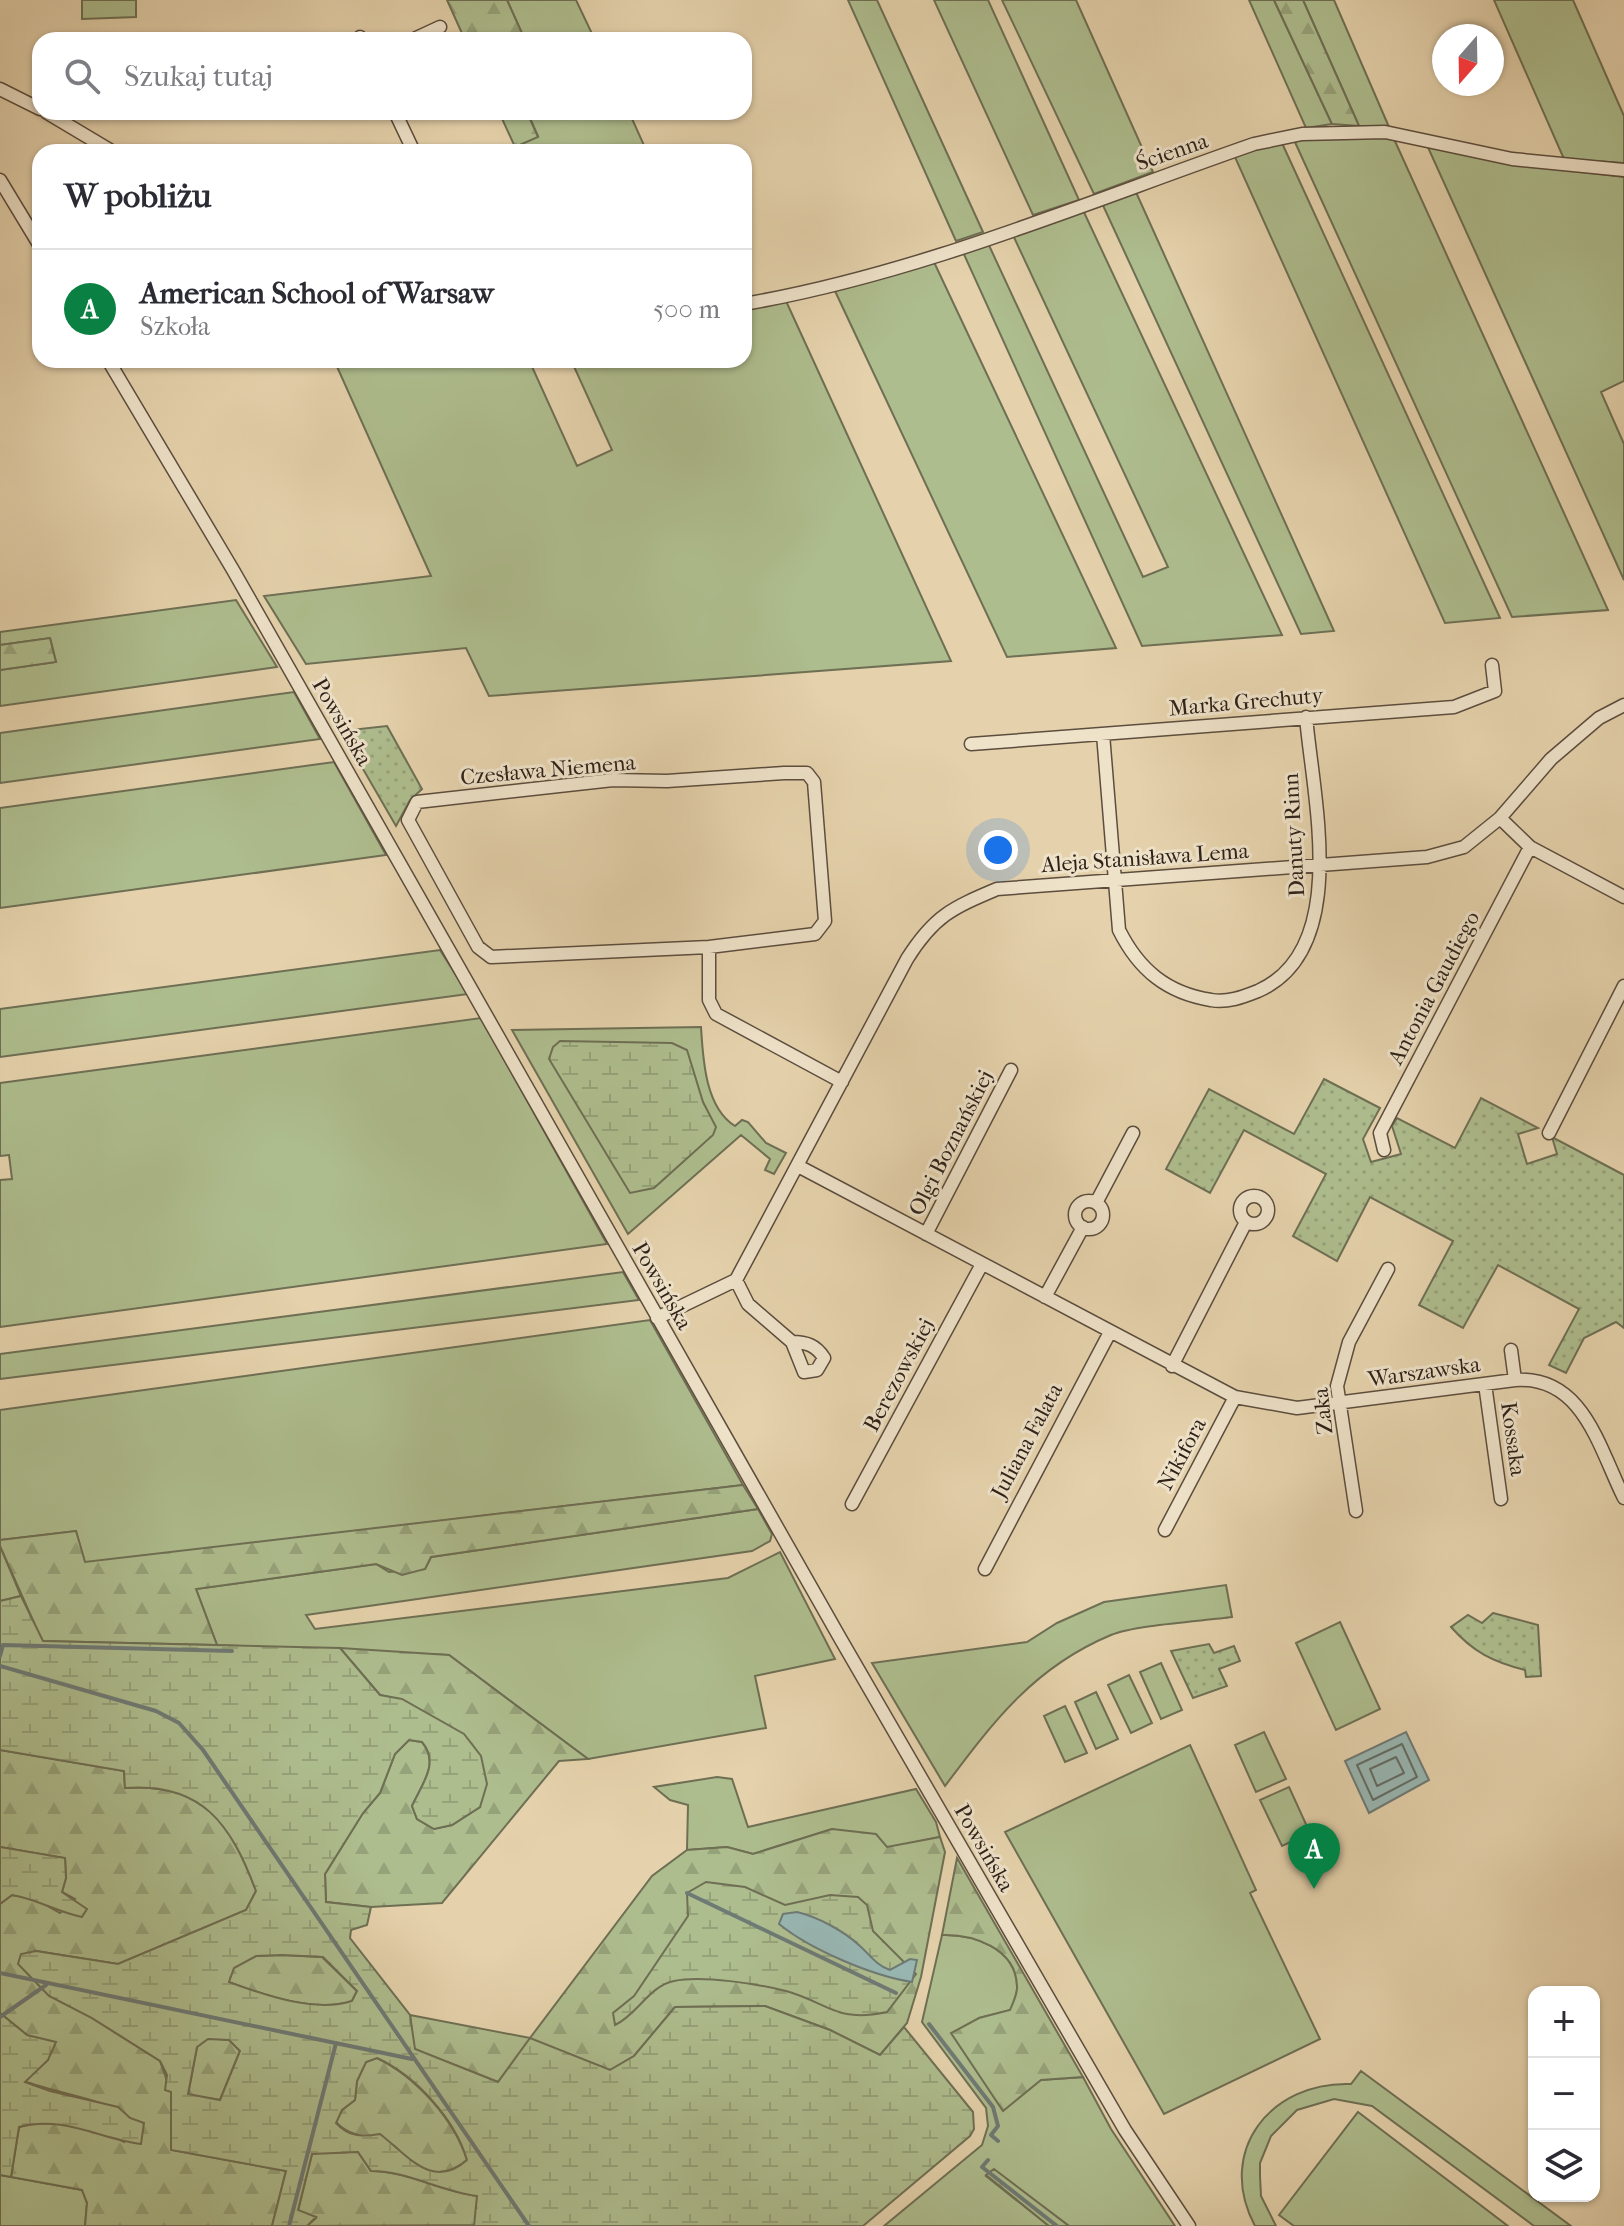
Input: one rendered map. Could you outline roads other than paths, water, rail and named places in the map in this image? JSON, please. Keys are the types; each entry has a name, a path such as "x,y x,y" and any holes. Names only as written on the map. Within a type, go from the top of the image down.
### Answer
{"street":[{"path":"429,32 440,27"},
{"path":"0,89 32,105"},
{"path":"59,120 100,144"},
{"path":"399,120 410,144"},
{"name":"Ścienna","path":"752,303 795,295 885,271 1254,144 1302,134 1385,132 1512,159 1624,170"},
{"path":"0,180 32,233"},
{"name":"Powsińska","path":"113,368 233,570 657,1318 1117,2116 1189,2226"},
{"name":"Marka Grechuty","path":"971,744 1454,707 1495,691 1492,665"},
{"name":"Aleja Stanisława Lema","path":"736,1280 907,959 927,928 948,910 997,889 1427,857 1464,847 1500,818 1551,759 1599,718 1624,705"},
{"name":"Danuty Rinn","path":"1103,734 1119,930 1142,966 1163,985 1183,994 1226,1001 1273,984 1293,967 1313,927 1319,902 1319,866 1306,717"},
{"name":"Czesława Niemena","path":"807,773 814,782 825,921 815,934 709,947 491,957 478,947 413,832 408,820 411,809 417,802 588,783 807,773"},
{"path":"1500,818 1530,847 1624,897"},
{"name":"Antonia Gaudiego","path":"1384,1150 1380,1133 1530,847"},
{"path":"709,947 709,1000 716,1014 842,1082"},
{"path":"1549,1133 1624,986"},
{"name":"Olgi Boznańskiej","path":"926,1234 1011,1070"},
{"path":"1045,1297 1083,1227 1090,1228 1100,1223 1103,1213 1096,1203 1133,1133"},
{"name":"Warszawska","path":"798,1166 1109,1334 1235,1397 1278,1407 1341,1404 1515,1380 1545,1382 1573,1399 1593,1431 1624,1498"},
{"path":"1172,1366 1246,1222"},
{"name":"Berezowskiej","path":"852,1504 982,1264"},
{"name":"Zaka","path":"1356,1511 1337,1386 1349,1342 1388,1269"},
{"path":"657,1318 736,1280 748,1304 792,1342"},
{"name":"Juliana Falata","path":"985,1569 1109,1334"},
{"path":"1511,1350 1515,1380"},
{"name":"Kossaka","path":"1485,1384 1501,1499"},
{"name":"Nikifora","path":"1165,1530 1235,1397"}],"water":[{"path":"1406,1732 1429,1780 1369,1813 1345,1761"},
{"path":"797,1912 839,1930 877,1963 890,1970 910,1959 917,1960 912,1982 879,1974 843,1960 779,1924 783,1914"}],"waterway":[{"path":"0,1656 3,1645 232,1651"},
{"path":"0,1666 156,1711 179,1723 203,1750 529,2226"},
{"path":"687,1893 896,1993"},
{"path":"0,1973 412,2059"},
{"path":"0,2017 46,1985"},
{"path":"929,2024 993,2107 998,2126 991,2135 998,2141"},
{"path":"289,2226 336,2043"},
{"path":"988,2160 982,2167 1057,2226"}],"place":[{"name":"American School of Warsaw","path":"1314,1889"}]}
